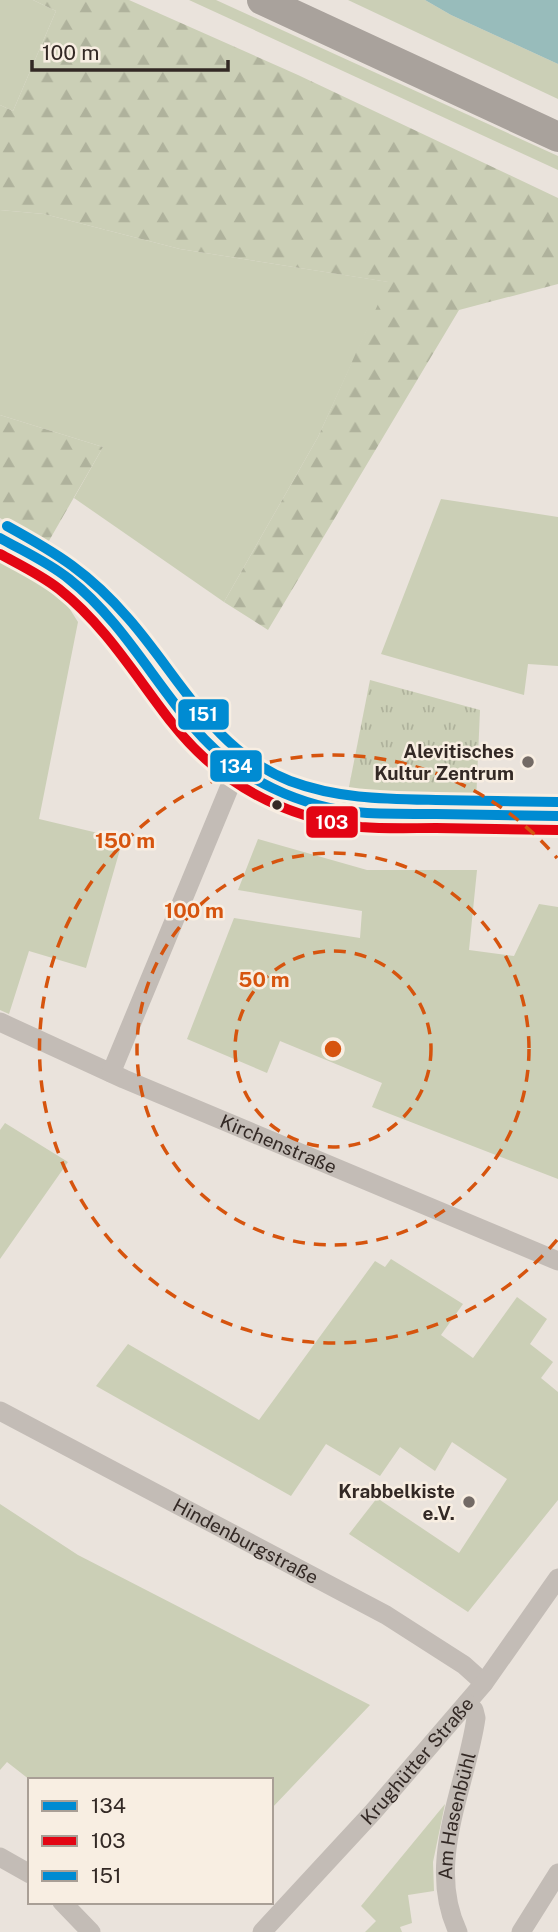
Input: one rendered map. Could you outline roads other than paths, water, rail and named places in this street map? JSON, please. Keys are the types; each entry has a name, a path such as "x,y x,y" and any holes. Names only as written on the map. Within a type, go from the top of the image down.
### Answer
{"highway":[{"path":"261,0 558,136"},
{"path":"303,0 558,117"}],"main road":[{"path":"0,538 75,584 133,646 214,750 237,769 284,794 338,809 365,813 558,816"}],"street":[{"path":"111,1073 237,769"},
{"name":"Kirchenstraße","path":"0,1022 111,1073 558,1261"},
{"name":"Hindenburgstraße","path":"0,1411 386,1615 464,1665 484,1683"},
{"name":"Krughütter Straße","path":"262,1932 373,1812 484,1683 558,1578"},
{"name":"Am Hasenbühl","path":"458,1932 449,1912 445,1876 449,1839 476,1718 474,1710 467,1703"},
{"path":"0,1857 28,1873"},
{"path":"521,1932 558,1872"},
{"path":"64,1904 91,1932"}],"water":[{"path":"425,0 558,0 558,64 451,15"}],"place":[{"name":"Alevitisches Kultur Zentrum","path":"528,762"},
{"name":"Krabbelkiste e.V.","path":"469,1502"}]}
